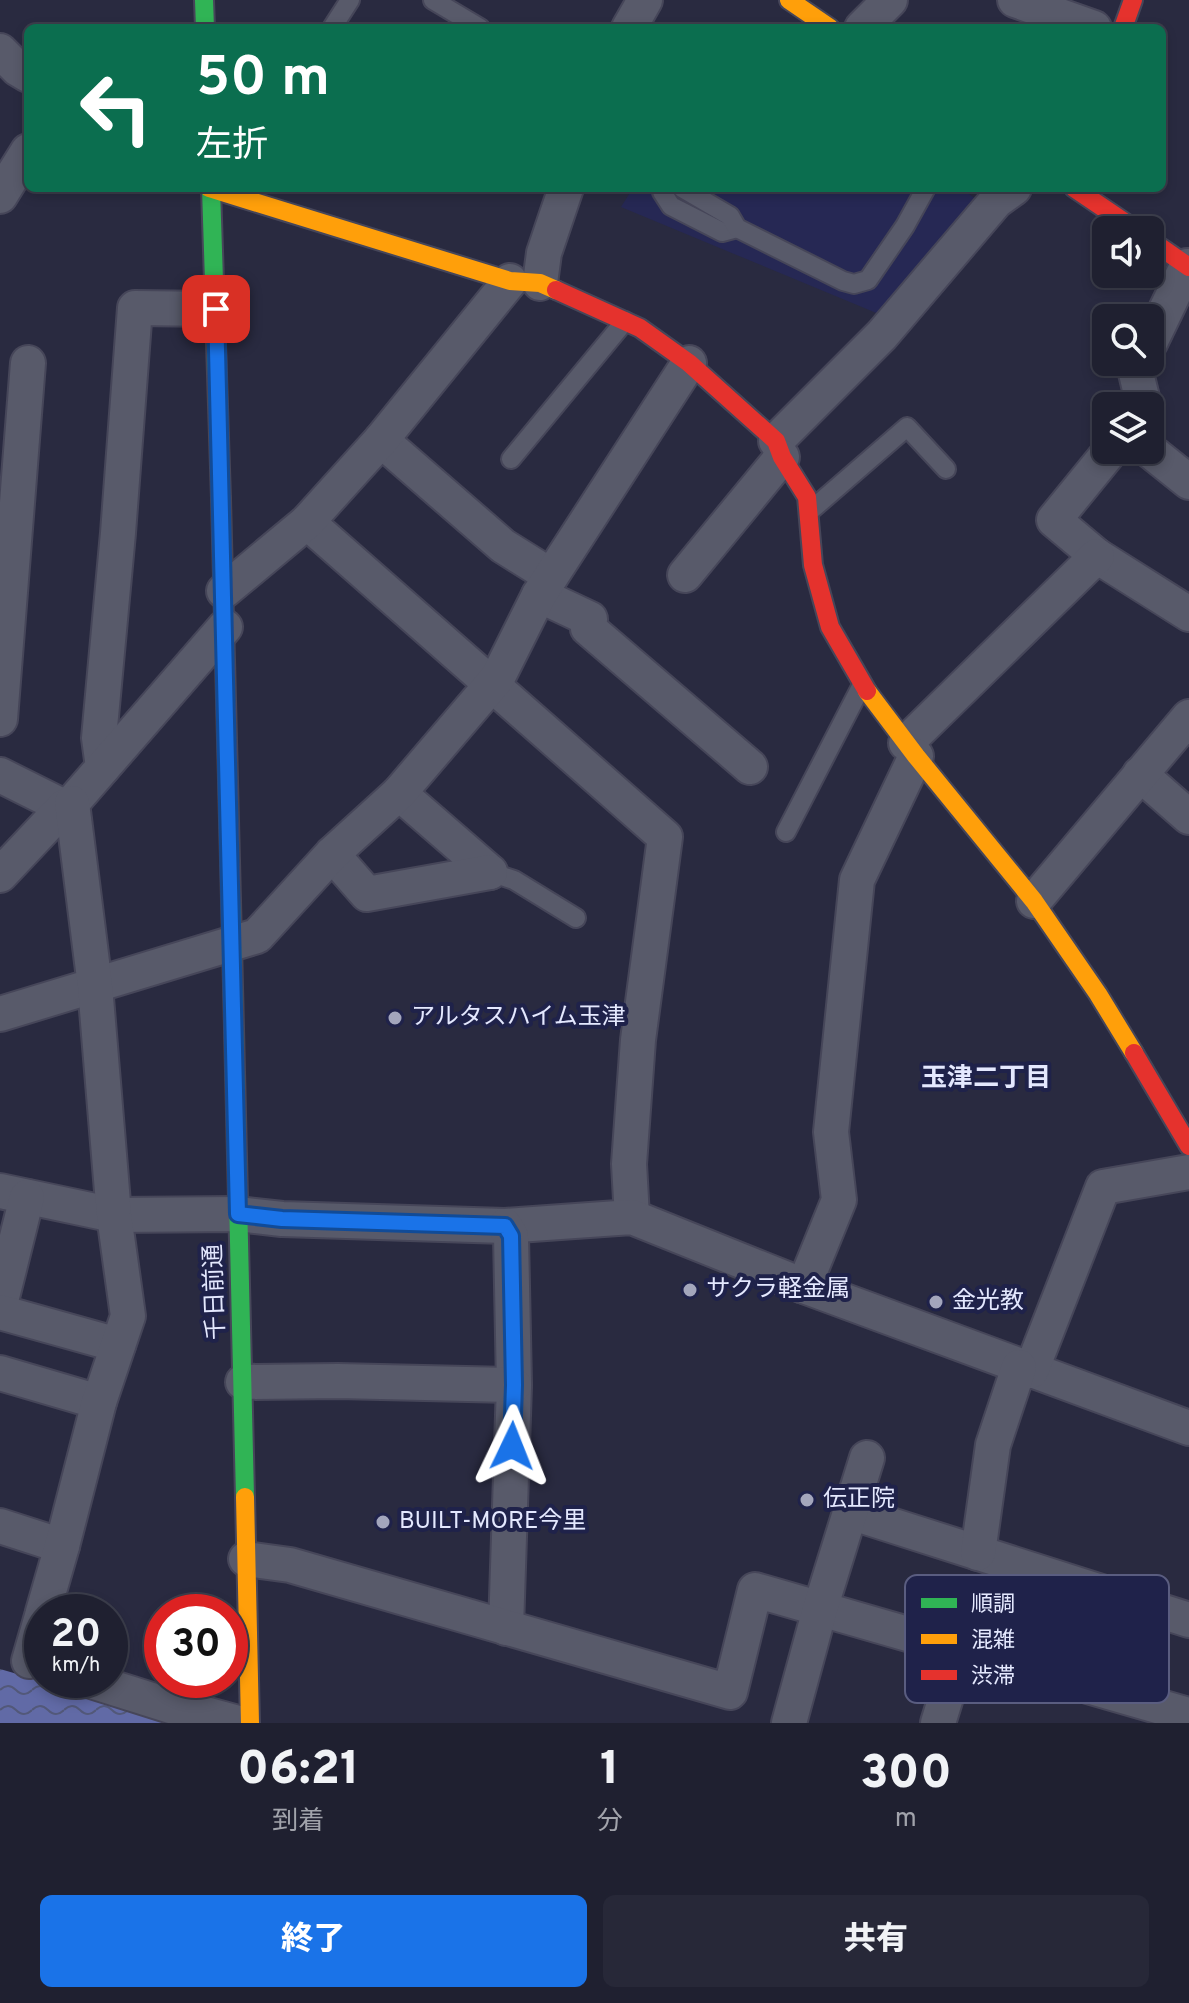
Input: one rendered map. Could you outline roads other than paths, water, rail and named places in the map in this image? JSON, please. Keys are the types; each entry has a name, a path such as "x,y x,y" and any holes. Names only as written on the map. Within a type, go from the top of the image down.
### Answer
{"main road":[{"path":"204,0 205,24"},
{"path":"789,0 824,24"},
{"path":"1124,24 1133,0"},
{"name":"千日前通","path":"210,192 225,627 250,1723"},
{"path":"223,192 525,282 625,321 689,363 779,449 807,497 813,565 830,627 862,684 911,750 1034,901 1098,994 1189,1146"},
{"path":"1080,192 1115,216"},
{"path":"1164,250 1188,266"}],"street":[{"path":"631,24 645,0"},
{"path":"866,24 890,0"},
{"path":"1015,0 1083,24"},
{"path":"0,196 24,157"},
{"path":"224,591 307,522 525,282 544,253 565,192"},
{"path":"685,575 779,449 882,335 996,201 1008,192"},
{"path":"1164,315 1188,266"},
{"path":"103,767 99,738 135,308 216,309"},
{"path":"0,719 9,503 28,363"},
{"path":"0,1014 257,936 332,854 399,793 498,677 545,586 689,363"},
{"path":"381,440 545,586 590,619 588,628 750,767"},
{"path":"1164,462 1189,482"},
{"path":"1100,464 1054,520 1097,556 1189,614"},
{"path":"307,522 665,837 638,1040 629,1164 632,1217"},
{"path":"804,1286 839,1200 831,1132 857,880 911,750 1097,556"},
{"path":"0,875 103,767 225,627"},
{"path":"1034,901 1189,717"},
{"path":"1140,774 1189,817"},
{"path":"0,775 68,805"},
{"path":"399,793 490,872"},
{"path":"48,1594 99,1402 128,1316 114,1215 95,986 68,805"},
{"path":"332,854 367,894 490,872"},
{"path":"978,1553 993,1445 1103,1187 1189,1172"},
{"path":"0,1305 14,1194 114,1215 238,1214 282,1219 505,1226 632,1217 804,1286 1189,1428"},
{"path":"505,1226 511,1236 514,1385 506,1628"},
{"path":"0,1312 118,1345"},
{"path":"0,1373 99,1402"},
{"path":"243,1382 514,1385"},
{"path":"789,1723 820,1609 867,1458"},
{"path":"850,1512 1047,1575"},
{"path":"0,1526 62,1546"},
{"path":"246,1559 290,1565 730,1692 755,1590 905,1633"},
{"path":"1169,1614 1189,1620"},
{"path":"128,1693 196,1714 238,1723"},
{"path":"938,1723 944,1703"},
{"path":"1144,1703 1185,1715"}],"lane":[{"path":"335,24 350,0"},
{"path":"433,0 473,24"},
{"path":"662,192 671,206 722,232 737,228"},
{"path":"689,192 730,216 737,228 854,284 868,280 924,192"},
{"path":"511,459 625,321"},
{"path":"808,513 907,427 946,469"},
{"path":"786,832 862,684"},
{"path":"490,872 514,880 576,918"}],"water":[{"path":"0,1669 24,1676 24,1698 100,1698 186,1723 0,1723"}],"place":[{"name":"アルタスハイム玉津","path":"395,1018"},
{"name":"サクラ軽金属","path":"690,1290"},
{"name":"金光教","path":"936,1302"},
{"name":"伝正院","path":"807,1500"},
{"name":"BUILT-MORE今里","path":"383,1522"}],"district":[{"name":"玉津二丁目","path":"986,1079"}]}
